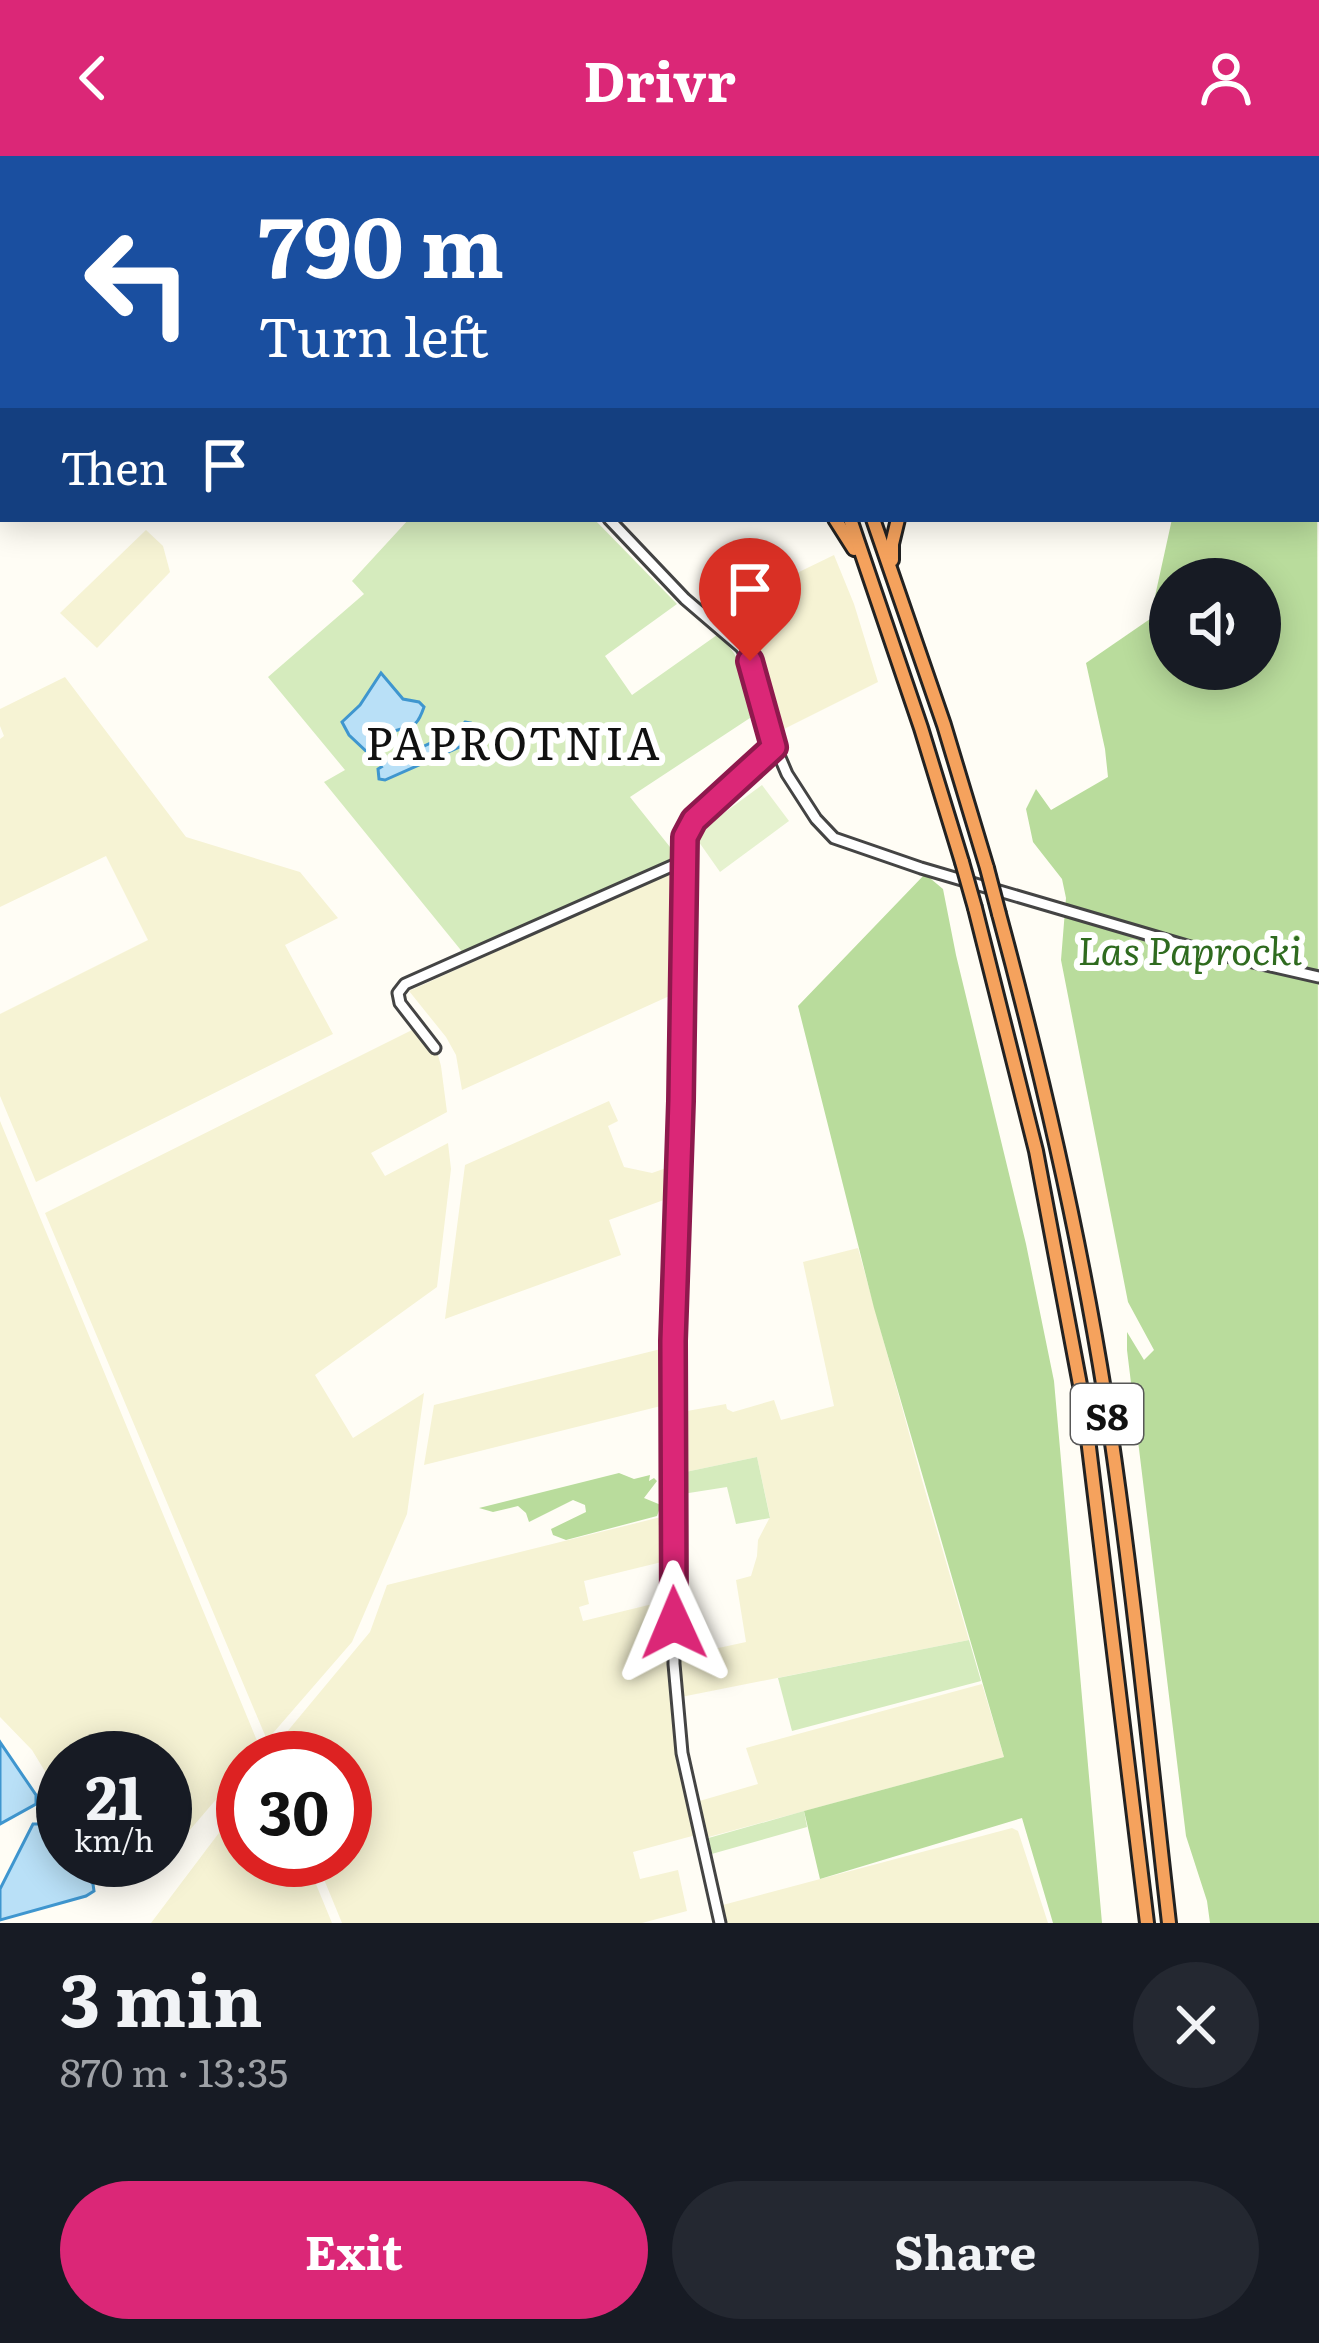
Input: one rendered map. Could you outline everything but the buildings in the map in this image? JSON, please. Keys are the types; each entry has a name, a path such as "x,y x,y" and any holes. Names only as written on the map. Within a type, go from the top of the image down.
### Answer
{"highway":[{"path":"837,522 874,587"},
{"name":"S8","path":"851,522 962,862 1051,1219 1080,1386 1147,1923"},
{"name":"S8","path":"874,522 958,770 1053,1125 1102,1378 1169,1923"},
{"path":"892,573 897,522"}],"street":[{"path":"612,522 685,599 741,646 753,670 774,747 807,807 828,833 921,868 1182,945 1319,977"},
{"path":"720,1923 682,1753 674,1664 673,1341 683,861 685,837 694,820 774,747"},
{"path":"435,1048 400,1003 398,993 405,984 683,861"}],"shaded area":[{"path":"146,530 163,546 170,572 97,648 60,613"},
{"path":"834,555 878,682 776,733 753,648 713,614"},
{"path":"65,677 186,837 300,872 338,918 285,945 333,1034 36,1182 0,1096 0,1014 148,940 106,856 0,907 0,739 4,736 0,709"},
{"path":"678,869 676,993 462,1090 456,1055 409,991"},
{"path":"418,1027 438,1055 447,1112 371,1153 385,1176 448,1143 451,1169 437,1287 315,1375 353,1438 424,1393 407,1514 352,1642 275,1731 263,1731 45,1213"},
{"path":"609,1101 618,1121 608,1126 624,1167 652,1173 672,1166 672,1197 609,1220 621,1255 445,1319 465,1165"},
{"path":"0,1121 253,1731 216,1731 216,1800 192,1828 192,1731 36,1731 36,1757 0,1717"},
{"path":"858,1248 969,1640 681,1697 677,1657 746,1642 736,1580 751,1576 758,1540 770,1517 757,1457 676,1474 676,1413 726,1404 733,1412 774,1400 781,1420 834,1406 803,1262"},
{"path":"669,1347 669,1404 424,1465 434,1405"},
{"path":"669,1515 670,1560 584,1581 589,1604 579,1607 583,1621 669,1600 673,1693 696,1835 633,1852 640,1879 678,1870 687,1911 642,1923 342,1923 327,1887 372,1887 372,1731 288,1731 370,1632 387,1585"},
{"path":"982,1684 1004,1757 705,1838 696,1802 758,1784 746,1748"},
{"path":"1012,1828 1018,1831 1048,1923 723,1923 719,1906"},
{"path":"216,1837 216,1887 317,1887 332,1923 151,1923 178,1887 192,1887 192,1869"}],"green space":[{"path":"406,522 597,522 677,604 605,656 632,695 717,635 739,662 746,681 753,716 630,797 678,857 464,954 324,782 345,770 268,677 364,594 352,581"},
{"name":"Las Paprocki","path":"1171,522 1317,522 1319,1923 1210,1923 1186,1836 1127,1332 1144,1360 1154,1350 1128,1302 1061,960 1066,898 1062,879 1033,842 1026,809 1036,789 1051,810 1108,777 1086,663 1149,620 1149,690 1281,690 1281,558 1163,558"},
{"path":"762,785 789,821 720,872 694,835"},
{"path":"925,874 943,889 1054,1381 1102,1923 1053,1923 1022,1818 820,1879 804,1811 1004,1757 874,1308 798,1006"},
{"path":"757,1457 770,1518 736,1524 727,1487 676,1495 676,1474"},
{"path":"619,1473 634,1479 650,1475 649,1481 657,1481 644,1498 661,1505 657,1516 566,1540 553,1535 551,1529 586,1512 585,1505 573,1500 529,1522 518,1506 493,1512 479,1508"},
{"path":"969,1640 981,1681 792,1731 778,1678"},
{"path":"804,1811 807,1827 708,1855 705,1839"}],"water":[{"path":"381,673 403,699 424,707 416,723 388,734 367,752 342,722"},
{"path":"465,722 471,723 476,743 379,779 378,769 458,730"},
{"path":"0,1742 36,1795 36,1804 0,1824"},
{"path":"36,1824 36,1887 93,1887 94,1891 0,1920 0,1889"}],"waterway":[{"path":"373,746 386,764"}],"district":[{"name":"PAPROTNIA","path":"514,740"}],"route":[{"path":"674,1623 673,1341 683,861 685,837 694,820 774,747 750,661"}]}
